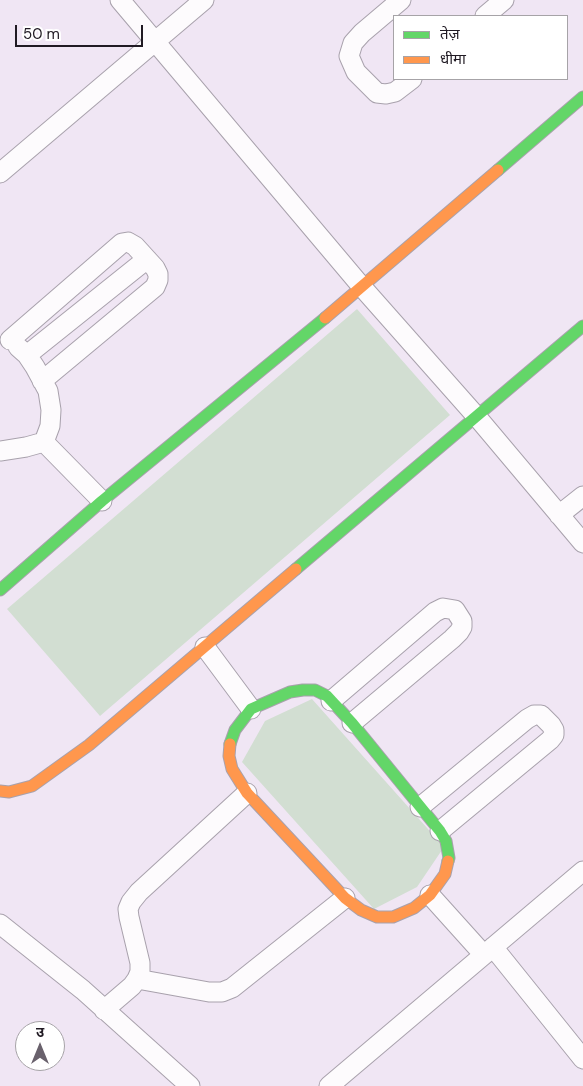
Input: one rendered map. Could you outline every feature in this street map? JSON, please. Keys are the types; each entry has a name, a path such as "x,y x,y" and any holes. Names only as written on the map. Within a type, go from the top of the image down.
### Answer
{"street":[{"path":"120,0 362,287 477,417 583,543"},
{"path":"0,173 204,0"},
{"path":"401,0 362,33 353,43 349,56 356,72 377,93 395,92 411,80"},
{"path":"486,15 504,0"},
{"path":"0,590 102,501 362,287 583,97"},
{"path":"42,380 155,286 158,274 135,246 128,242 122,243 5,339 28,355 48,391 51,410 50,426 44,442"},
{"path":"28,355 147,259"},
{"path":"0,791 9,792 32,786 89,745 583,326"},
{"path":"44,442 102,501"},
{"path":"0,451 44,442"},
{"path":"559,515 583,496"},
{"path":"331,701 435,612 443,608 455,610 462,621 462,627 452,640 352,723"},
{"path":"205,647 251,709"},
{"path":"303,690 314,690 327,696 331,701 352,723 440,830 446,841 449,858 445,874 430,895 414,908 393,917 377,917 360,910 345,898 247,793 232,768 229,756 230,744 235,730 251,709 290,692 303,690"},
{"path":"420,807 527,719 534,715 541,715 552,725 554,735 550,740 440,830"},
{"path":"104,1010 132,986 140,972 140,963 129,917 128,909 131,902 139,892 247,793"},
{"path":"329,1086 583,871"},
{"path":"430,895 488,951 583,1059"},
{"path":"137,979 209,992 222,992 232,988 345,898"},
{"path":"0,924 83,990 181,1083"}],"shaded area":[{"path":"357,309 450,415 100,716 7,609"},
{"path":"312,699 444,847 417,887 374,909 242,762 265,721"}],"traffic: fast":[{"path":"498,170 583,97"},
{"path":"0,590 102,501 325,318"},
{"path":"296,569 583,326"},
{"path":"303,690 315,690 327,696 352,723 440,831 446,841 448,861"},
{"path":"230,744 235,730 251,709 290,692 303,690"}],"traffic: slow":[{"path":"325,318 498,170"},
{"path":"0,791 9,792 32,786 89,745 296,569"},
{"path":"230,744 229,756 232,769 247,793 345,898 361,910 377,917 393,917 414,908 430,895 445,874 448,861"}]}
